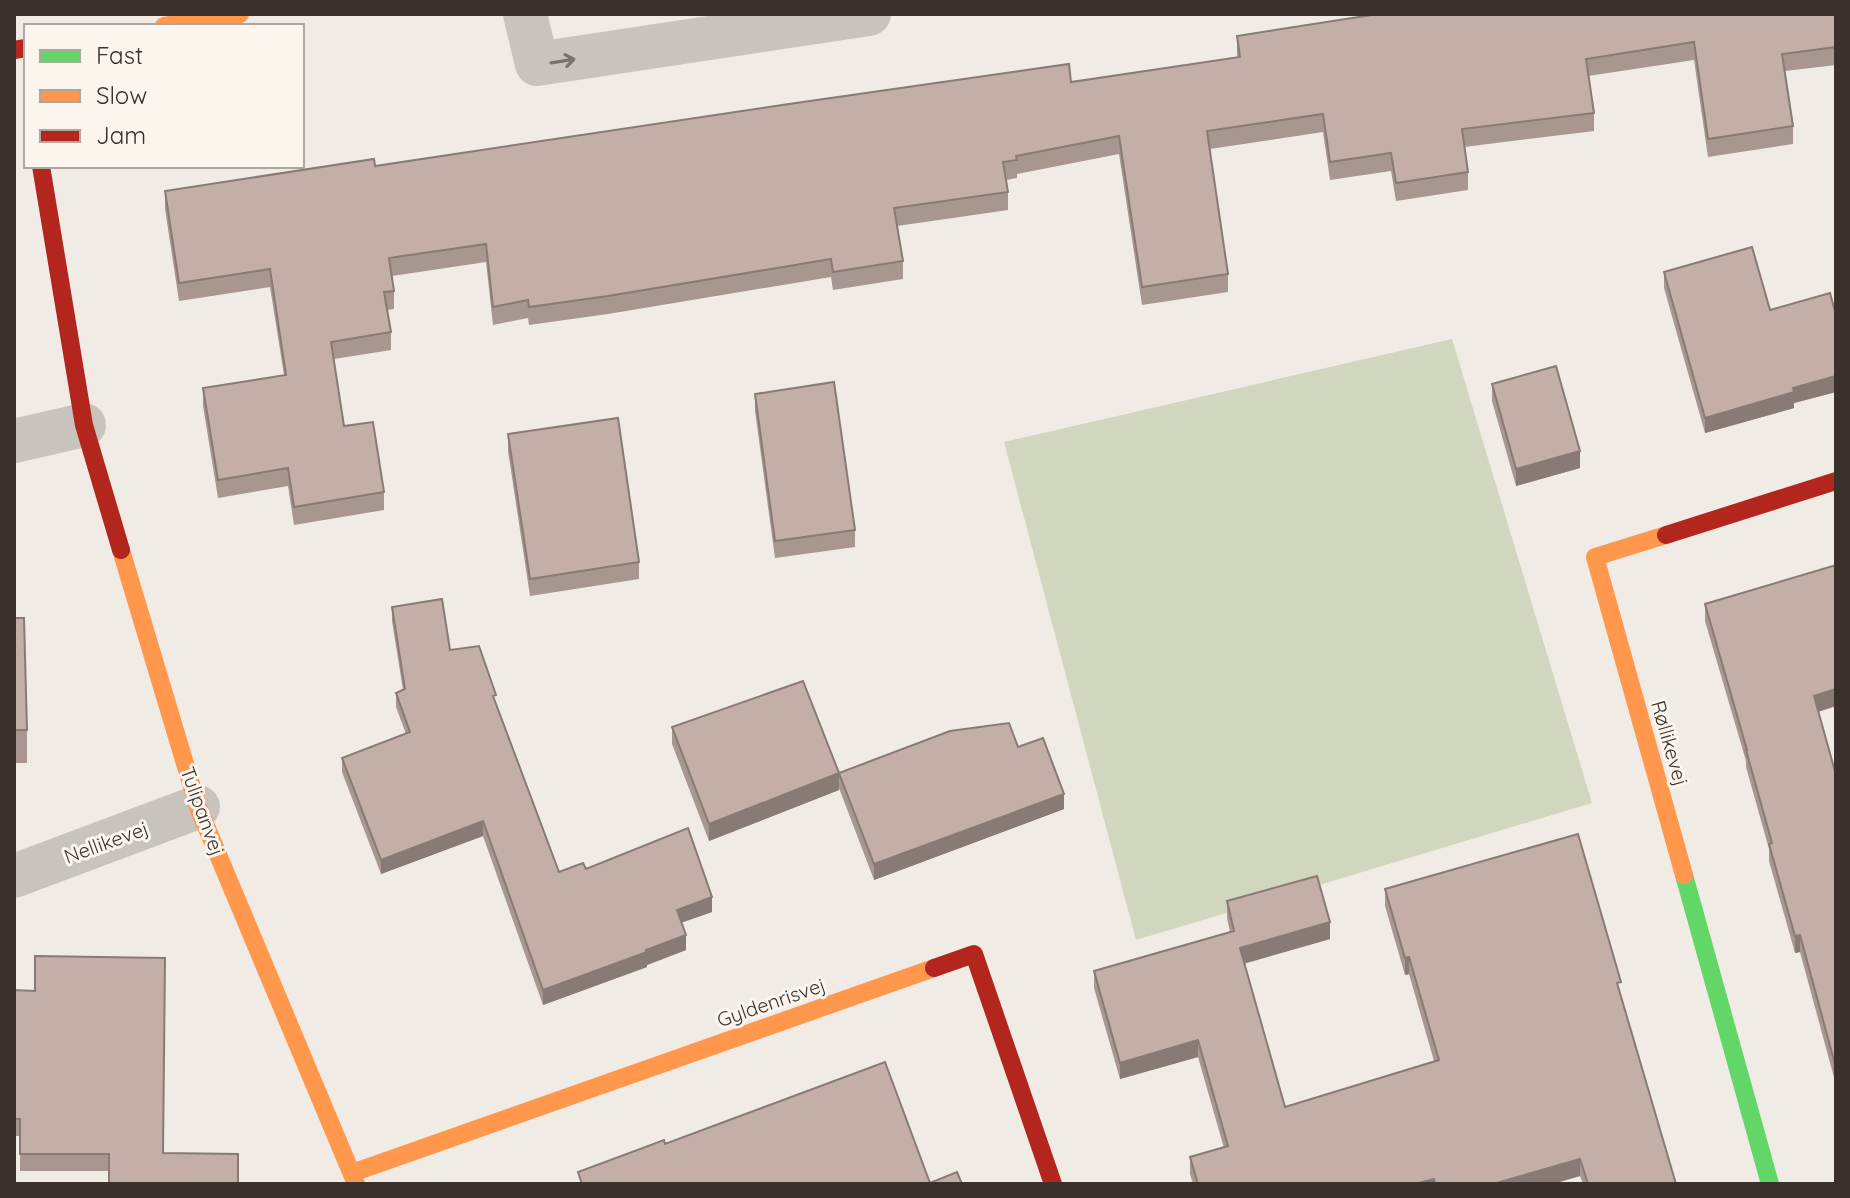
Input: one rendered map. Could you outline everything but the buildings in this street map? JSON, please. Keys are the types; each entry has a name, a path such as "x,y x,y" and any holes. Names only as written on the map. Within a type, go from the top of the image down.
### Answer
{"street":[{"path":"177,24 240,14"},
{"path":"525,14 537,64 869,14"},
{"name":"Tulipanvej","path":"41,168 84,425 198,807 354,1178"},
{"path":"14,441 84,425"},
{"name":"Røllikevej","path":"1770,1184 1595,557 1836,481"},
{"name":"Nellikevej","path":"14,876 198,807"},
{"name":"Gyldenrisvej","path":"354,1178 974,954 1053,1184"}],"green space":[{"path":"1452,339 1592,803 1136,940 1004,442"}],"traffic: fast":[{"path":"1684,875 1770,1184"}],"traffic: slow":[{"path":"177,24 240,14"},
{"path":"1666,535 1595,557 1684,875"},
{"path":"121,550 198,807 356,1184"},
{"path":"352,1173 934,968"}],"traffic: jam":[{"path":"14,50 24,48"},
{"path":"41,168 84,425 121,550"},
{"path":"1666,535 1836,481"},
{"path":"934,968 974,954 1053,1184"}]}
